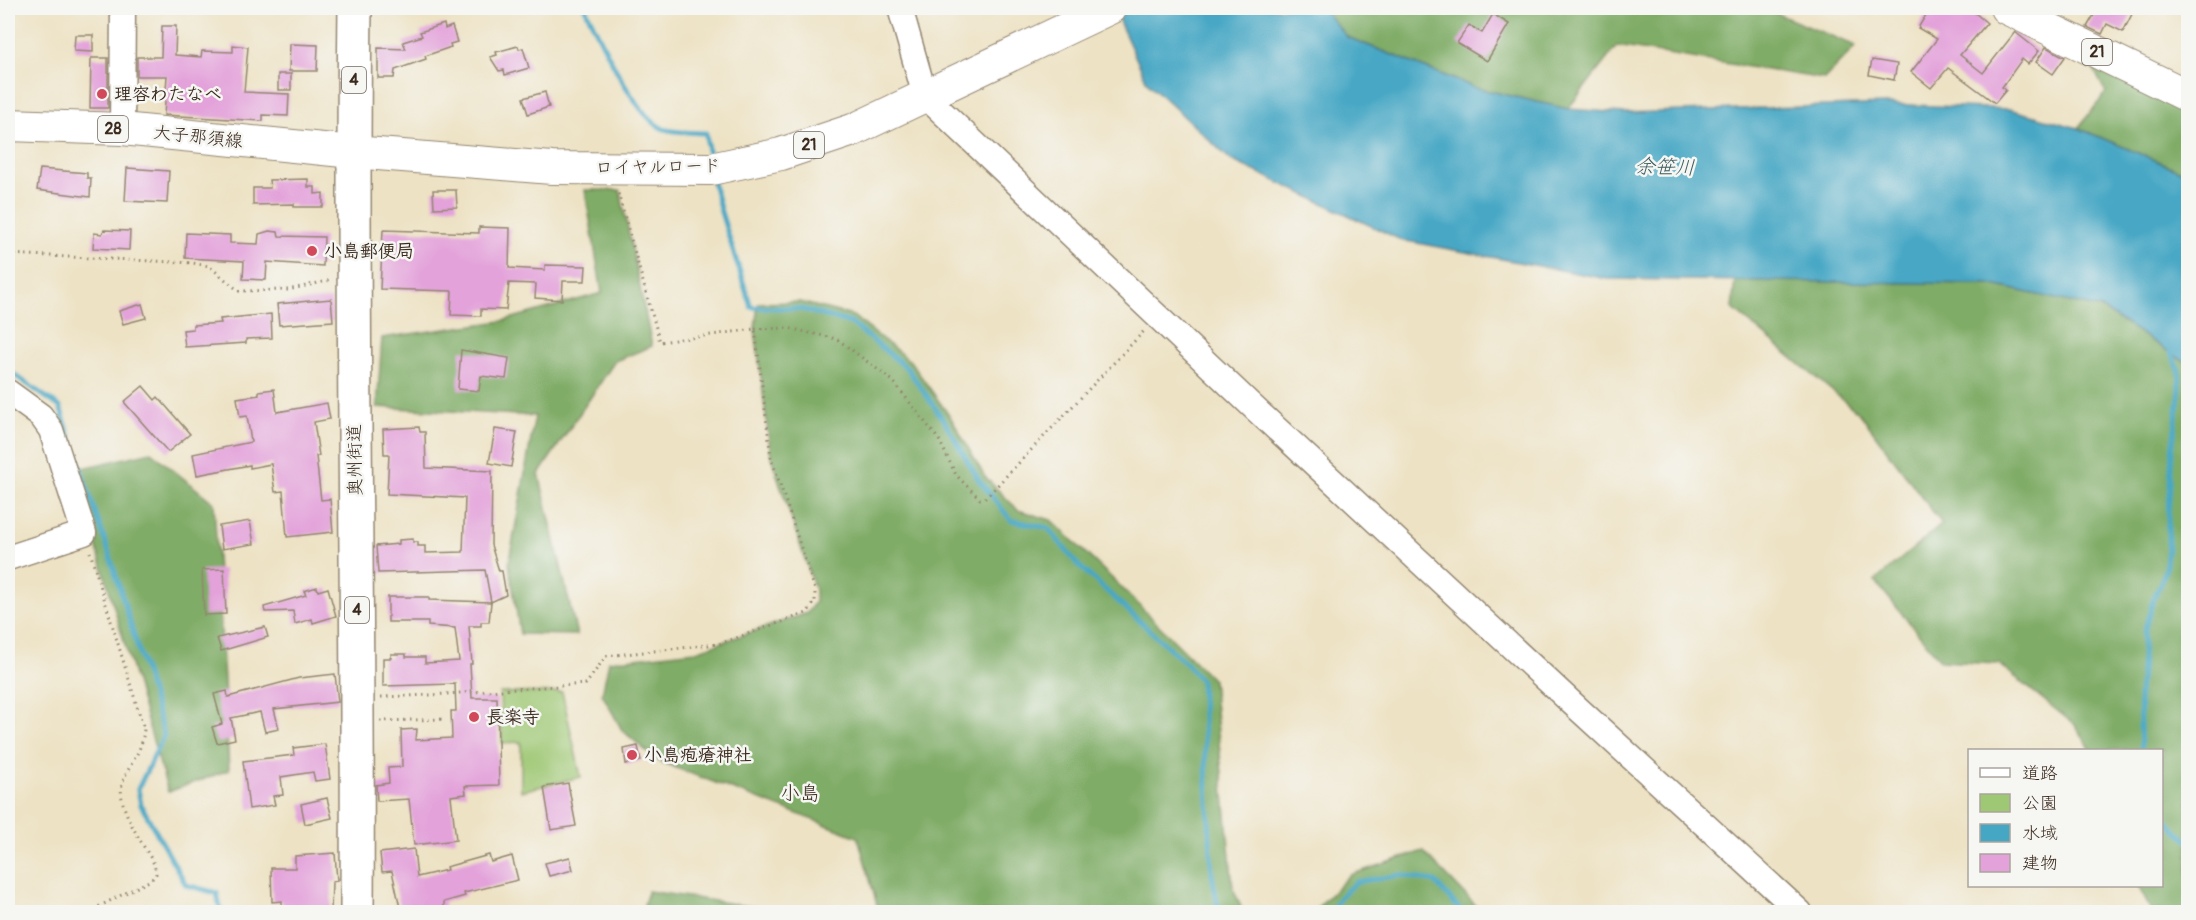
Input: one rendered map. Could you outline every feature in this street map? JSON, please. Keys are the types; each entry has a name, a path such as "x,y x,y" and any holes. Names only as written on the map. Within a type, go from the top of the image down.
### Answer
{"highway":[{"name":"奥州街道","path":"355,8 353,152 358,709 357,912"}],"main road":[{"name":"21","path":"2006,8 2188,96"},
{"name":"ロイヤルロード","path":"353,152 552,168 711,169 781,154 853,130 1107,9"},
{"name":"大子那須線","path":"8,125 122,129 353,152"}],"lane":[{"path":"122,129 123,8"},
{"path":"900,8 925,96 1573,705 1800,912"},
{"path":"8,392 41,416 51,430 84,533 8,558"}],"path":[{"path":"611,169 640,264 660,342 755,328 788,328 837,339 893,381 939,440 956,475 980,500 994,489 1158,316"},
{"path":"8,254 193,263 209,266 239,291 288,290 333,280"},
{"path":"358,709 432,695 586,684 606,656 719,644 807,613 815,602 815,590 771,457 755,328"},
{"path":"84,533 144,729 142,744 123,782 120,795 154,864 156,874 151,880 88,912"},
{"path":"358,709 444,719"}],"green space":[{"path":"1322,8 1763,8 1856,46 1824,79 1617,46 1568,109 1476,88 1347,37"},
{"path":"2090,62 2188,113 2188,174 2078,128 2106,93"},
{"path":"585,190 620,190 652,346 615,361 539,474 577,635 520,634 509,563 535,416 377,407 382,338 502,321 602,293"},
{"path":"1735,280 1989,284 2102,309 2188,364 2188,912 2152,912 2139,887 2163,887 2163,749 2090,749 2075,725 1999,664 1941,661 1875,581 1942,524 1861,415 1732,308"},
{"path":"800,302 853,316 910,361 951,418 985,477 1018,510 1051,520 1213,680 1233,888 1243,912 879,912 858,837 658,761 622,730 602,694 609,661 696,651 807,613 815,602 815,590 771,457 755,329 758,303"},
{"path":"151,452 214,503 229,770 168,792 74,470"},
{"path":"562,692 581,777 521,791 521,742 502,743 500,693"},
{"path":"1423,851 1482,912 1308,912 1314,911 1350,875"},
{"path":"648,891 788,912 642,912"}],"water":[{"name":"余笹川","path":"1113,8 1322,8 1347,37 1476,88 1568,109 1624,113 1886,104 2009,109 2078,128 2188,174 2188,364 2102,309 1989,284 1608,279 1401,240 1231,160 1147,82"}],"building":[{"path":"1930,8 1969,8 1987,23 1960,55 1983,73 2015,32 2039,51 2028,64 2022,59 2002,87 2006,90 1995,103 1948,68 1931,88 1911,72 1937,39 1918,28"},
{"path":"2098,8 2125,8 2133,12 2123,32 2107,24 2102,34 2087,27"},
{"path":"1493,14 1509,24 1487,61 1457,43 1469,25 1482,33"},
{"path":"444,24 445,29 452,26 457,42 450,44 451,47 395,70 394,78 378,78 378,48 406,49 403,42 422,36 420,32"},
{"path":"162,26 176,26 175,55 201,57 202,51 233,52 233,45 248,47 244,92 289,94 288,116 263,115 263,121 164,115 167,76 137,76 137,57 161,57"},
{"path":"75,35 93,35 93,52 74,51"},
{"path":"290,44 318,45 317,71 289,71"},
{"path":"518,46 519,49 523,48 529,68 505,75 504,70 499,71 490,57 497,55 496,52"},
{"path":"2046,47 2065,57 2053,74 2036,62"},
{"path":"91,58 108,58 108,108 90,108"},
{"path":"1872,60 1897,64 1894,80 1869,75"},
{"path":"278,74 291,74 291,90 278,90"},
{"path":"545,92 549,107 528,114 523,98"},
{"path":"127,168 169,171 167,203 125,201"},
{"path":"40,169 87,173 87,178 91,178 90,197 37,190"},
{"path":"308,179 308,187 315,187 315,194 323,193 323,207 294,207 294,204 253,205 253,188 270,188 269,180"},
{"path":"433,190 456,190 457,207 434,208"},
{"path":"479,227 510,228 509,268 545,270 545,265 586,266 585,281 563,281 562,300 535,298 536,284 509,283 506,310 481,309 481,316 451,315 452,291 380,289 383,230 479,233"},
{"path":"104,230 130,231 129,250 93,248 94,233 102,234"},
{"path":"269,231 278,232 279,236 324,237 323,266 267,262 266,280 243,279 244,261 185,258 186,233 230,235 230,243 258,244 259,234"},
{"path":"331,299 333,321 279,325 277,304"},
{"path":"142,304 146,318 123,324 119,311"},
{"path":"271,314 272,338 246,339 246,343 185,347 183,330 193,329 193,325 221,323 220,319"},
{"path":"461,350 509,358 506,379 481,376 479,391 458,389"},
{"path":"143,386 155,400 158,397 190,434 168,452 124,402"},
{"path":"274,389 277,412 327,403 330,419 314,422 319,456 316,456 321,500 330,499 333,532 287,537 283,491 275,492 271,464 250,468 250,465 197,475 193,454 251,442 247,416 240,417 237,398 259,395 259,391"},
{"path":"419,427 420,432 425,432 426,468 492,471 491,545 499,571 502,571 506,595 491,602 485,570 378,573 376,546 399,544 399,540 413,539 413,542 418,542 418,546 425,546 425,553 463,552 465,498 387,494 389,454 384,454 383,429"},
{"path":"495,429 517,432 511,467 489,463"},
{"path":"250,521 254,544 222,549 219,526"},
{"path":"224,569 226,614 204,615 202,570"},
{"path":"317,587 318,591 328,588 336,616 313,623 312,619 295,624 293,611 265,612 264,607 306,595 304,591"},
{"path":"388,597 429,597 429,600 491,602 489,622 481,622 481,626 469,626 472,664 470,664 472,698 497,698 499,785 465,786 466,794 451,796 456,840 414,845 409,799 377,801 376,785 389,783 388,768 402,767 401,730 417,729 416,740 452,738 451,711 456,711 455,684 383,686 383,658 391,658 391,654 406,654 406,657 425,657 425,663 459,661 455,628 428,626 428,622 388,622"},
{"path":"265,627 268,637 221,651 217,638"},
{"path":"335,674 338,702 274,709 279,729 265,732 260,712 231,718 235,739 217,743 212,727 222,724 214,694 227,691 228,697 299,678"},
{"path":"325,744 330,779 315,781 313,772 281,777 283,795 273,796 275,805 249,809 243,761 294,755 293,748"},
{"name":"小島疱瘡神社","path":"638,746 641,761 626,764 624,749"},
{"path":"568,783 576,826 551,830 544,787"},
{"path":"327,798 332,818 305,824 301,804"},
{"path":"414,849 417,877 447,870 446,867 489,855 491,862 512,856 518,880 464,893 465,896 444,902 444,912 401,912 392,871 382,872 380,853"},
{"path":"335,853 337,881 332,882 331,912 282,912 282,901 272,902 271,868 295,868 295,856"},
{"path":"570,857 573,870 549,876 545,863"}],"waterway":[{"path":"585,8 619,75 641,109 653,122 664,129 706,133 709,160"},
{"path":"712,178 751,307 801,309 851,323 907,368 945,422 978,479 1011,520 1048,528 1078,565 1188,665 1201,681 1212,874 1219,912"},
{"path":"2141,749 2139,695 2144,632 2153,600 2165,572 2172,451 2180,388 2179,370 2169,348"},
{"path":"8,365 9,371 60,407 111,559 164,735 138,789 141,805 186,885 217,893 221,912"},
{"path":"2163,813 2170,824 2188,841"},
{"path":"1331,912 1340,897 1356,882 1401,875 1435,882 1462,912"}],"place":[{"name":"理容わたなべ","path":"102,94"},
{"name":"小島郵便局","path":"312,251"},
{"name":"長楽寺","path":"474,717"},
{"name":"小島疱瘡神社","path":"632,755"}],"district":[{"name":"小島","path":"800,793"}]}
